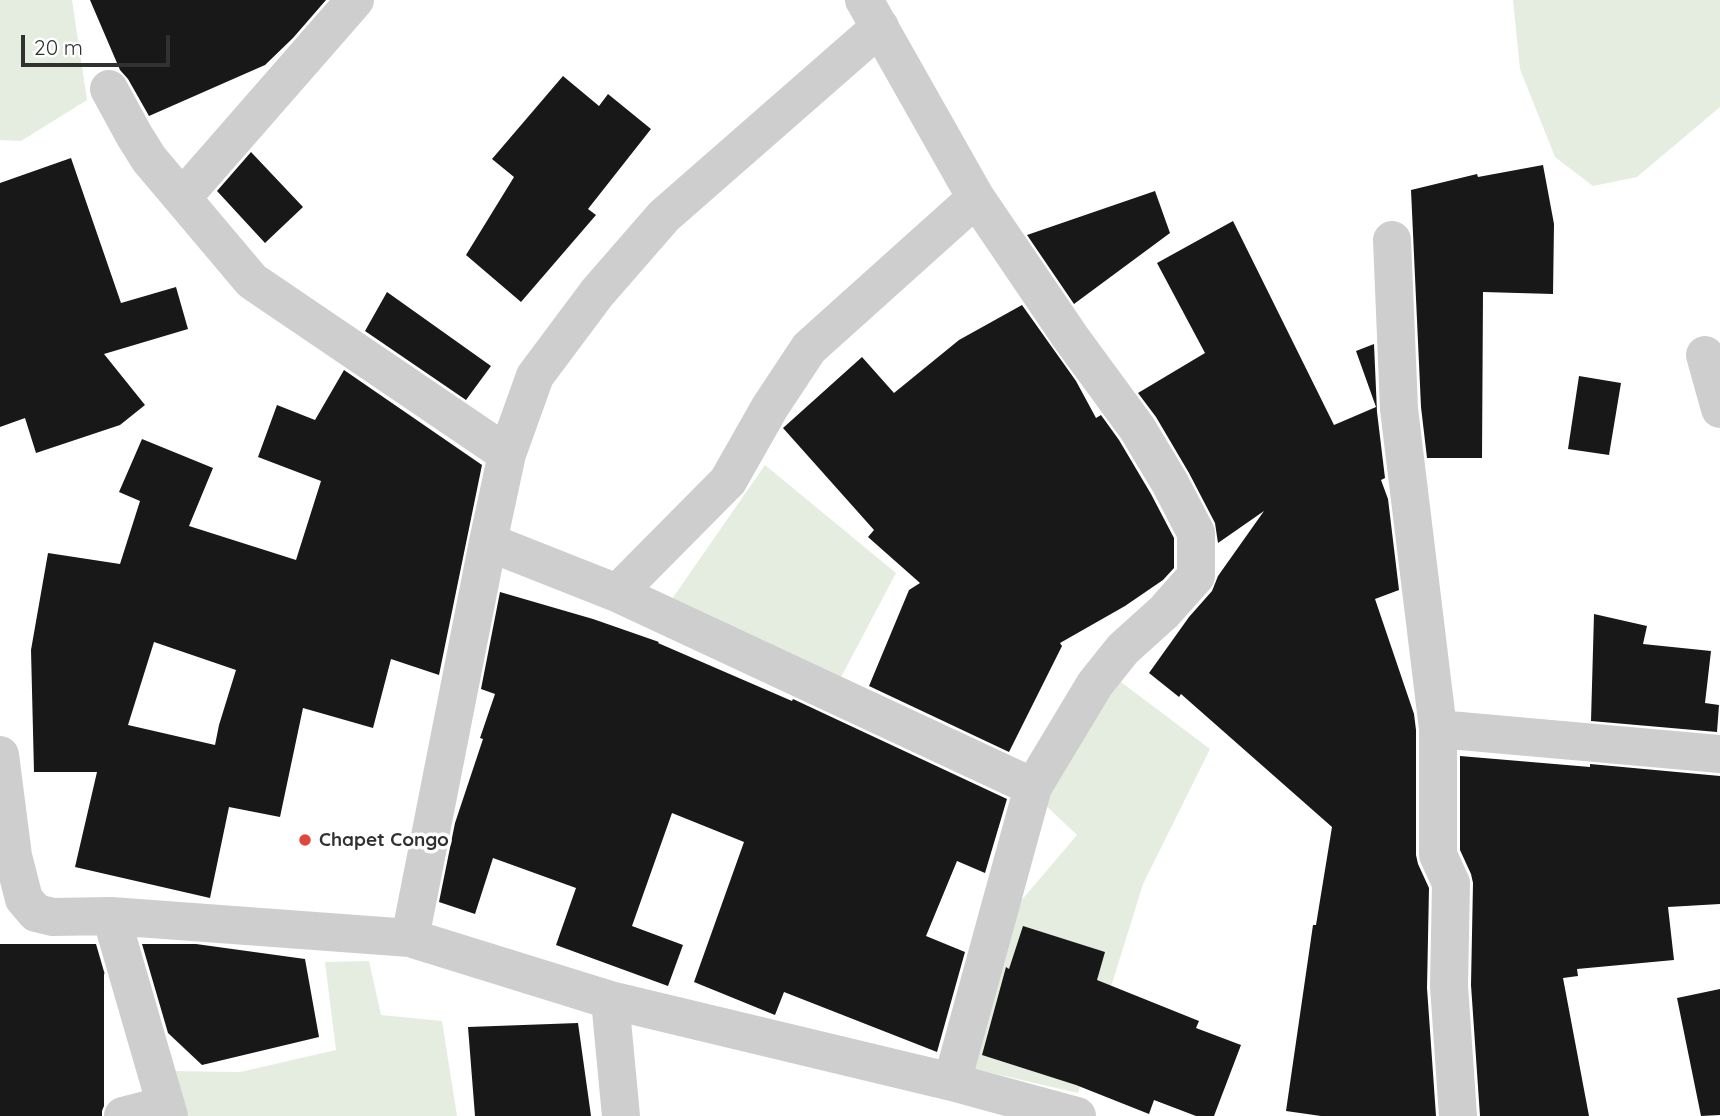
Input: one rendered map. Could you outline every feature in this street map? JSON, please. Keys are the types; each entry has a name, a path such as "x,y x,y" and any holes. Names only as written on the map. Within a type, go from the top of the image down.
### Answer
{"street":[{"path":"182,198 355,0"},
{"path":"410,938 507,454 536,376 597,293 664,216 872,13 976,198 1071,338 1137,428 1196,533 1196,576 1164,612 1123,649 1095,684 1033,787 952,1082"},
{"path":"109,89 149,159 252,281 507,454"},
{"path":"617,593 728,481 770,407 809,348 976,198"},
{"path":"1392,240 1399,409 1438,729 1438,855 1451,883 1449,986 1458,1116"},
{"path":"1705,355 1720,409"},
{"path":"488,542 617,593 1033,787"},
{"path":"1438,729 1720,754"},
{"path":"0,755 13,856 24,899 36,913 53,917 111,916 410,938 610,1000 952,1082 1077,1116"},
{"path":"111,916 168,1110 124,1116"},
{"path":"610,1000 621,1116"}],"shaded area":[{"path":"0,0 72,0 87,100 21,141 0,140"},
{"path":"1513,0 1720,0 1720,107 1637,177 1593,186 1555,157 1520,69"},
{"path":"765,465 896,573 839,681 672,599"},
{"path":"1117,679 1210,749 1143,884 1078,1093 970,1068 1020,902 1077,835 1042,802"},
{"path":"369,961 381,1015 442,1021 457,1116 183,1116 173,1071 240,1072 336,1050 325,962"}],"building":[{"path":"90,0 326,0 265,65 149,116 120,70"},
{"path":"563,76 599,106 608,94 651,129 588,209 596,215 521,302 466,255 514,177 492,159"},
{"path":"251,152 303,207 265,243 217,191"},
{"path":"71,158 121,303 176,287 188,329 104,354 145,405 120,425 36,453 25,418 0,427 0,183"},
{"path":"1543,165 1554,224 1553,294 1483,292 1482,458 1427,458 1421,407 1411,190 1477,174 1478,177"},
{"path":"1155,191 1170,233 1074,304 1027,235"},
{"path":"1233,221 1334,425 1376,407 1356,351 1374,344 1377,412 1385,478 1381,480 1388,499 1399,590 1375,599 1414,714 1416,730 1416,855 1429,888 1427,988 1436,1116 1321,1116 1286,1111 1313,925 1316,925 1332,827 1181,694 1179,697 1149,673 1189,617 1212,591 1218,576 1264,511 1218,543 1215,523 1189,473 1156,417 1138,393 1205,353 1157,263"},
{"path":"387,292 491,366 466,400 365,331"},
{"path":"1022,305 1076,381 1096,418 1101,415 1119,440 1151,494 1174,538 1174,568 1163,580 1125,606 1060,643 1062,646 1009,752 869,686 909,590 920,583 868,537 874,530 783,428 862,357 894,393 959,340"},
{"path":"344,370 482,465 439,675 391,659 373,728 303,708 280,817 229,807 210,898 75,867 97,772 34,772 31,650 48,553 120,564 140,501 119,492 142,439 213,468 189,526 296,560 321,481 258,457 277,405 315,420","holes":["154,642 236,670 215,745 128,725"]},
{"path":"1579,376 1621,383 1609,455 1568,449"},
{"path":"500,592 593,619 659,642 792,701 793,699 1007,799 985,873 957,861 926,936 965,952 937,1052 784,992 775,1015 694,982 744,842 672,813 632,926 683,945 668,986 556,945 576,888 493,858 475,914 439,902 455,823 495,694 481,689"},
{"path":"1594,614 1647,626 1643,644 1711,651 1705,703 1719,705 1717,732 1591,721"},
{"path":"1460,756 1720,776 1720,904 1668,907 1674,960 1577,969 1578,976 1563,978 1589,1116 1480,1116 1471,985 1473,883 1460,850"},
{"path":"1023,926 1105,952 1097,980 1199,1021 1196,1028 1241,1045 1214,1116 1196,1116 1154,1100 1149,1114 1076,1085 982,1055 1006,967 1009,969"},
{"path":"0,944 96,944 105,975 104,973 102,1116 0,1116"},
{"path":"142,944 196,944 305,959 319,1037 202,1065 168,1033"},
{"path":"1720,989 1720,1115 1701,1116 1677,998"},
{"path":"578,1023 591,1116 475,1116 468,1027"}],"place":[{"name":"Chapet Congo","path":"305,840"}]}
